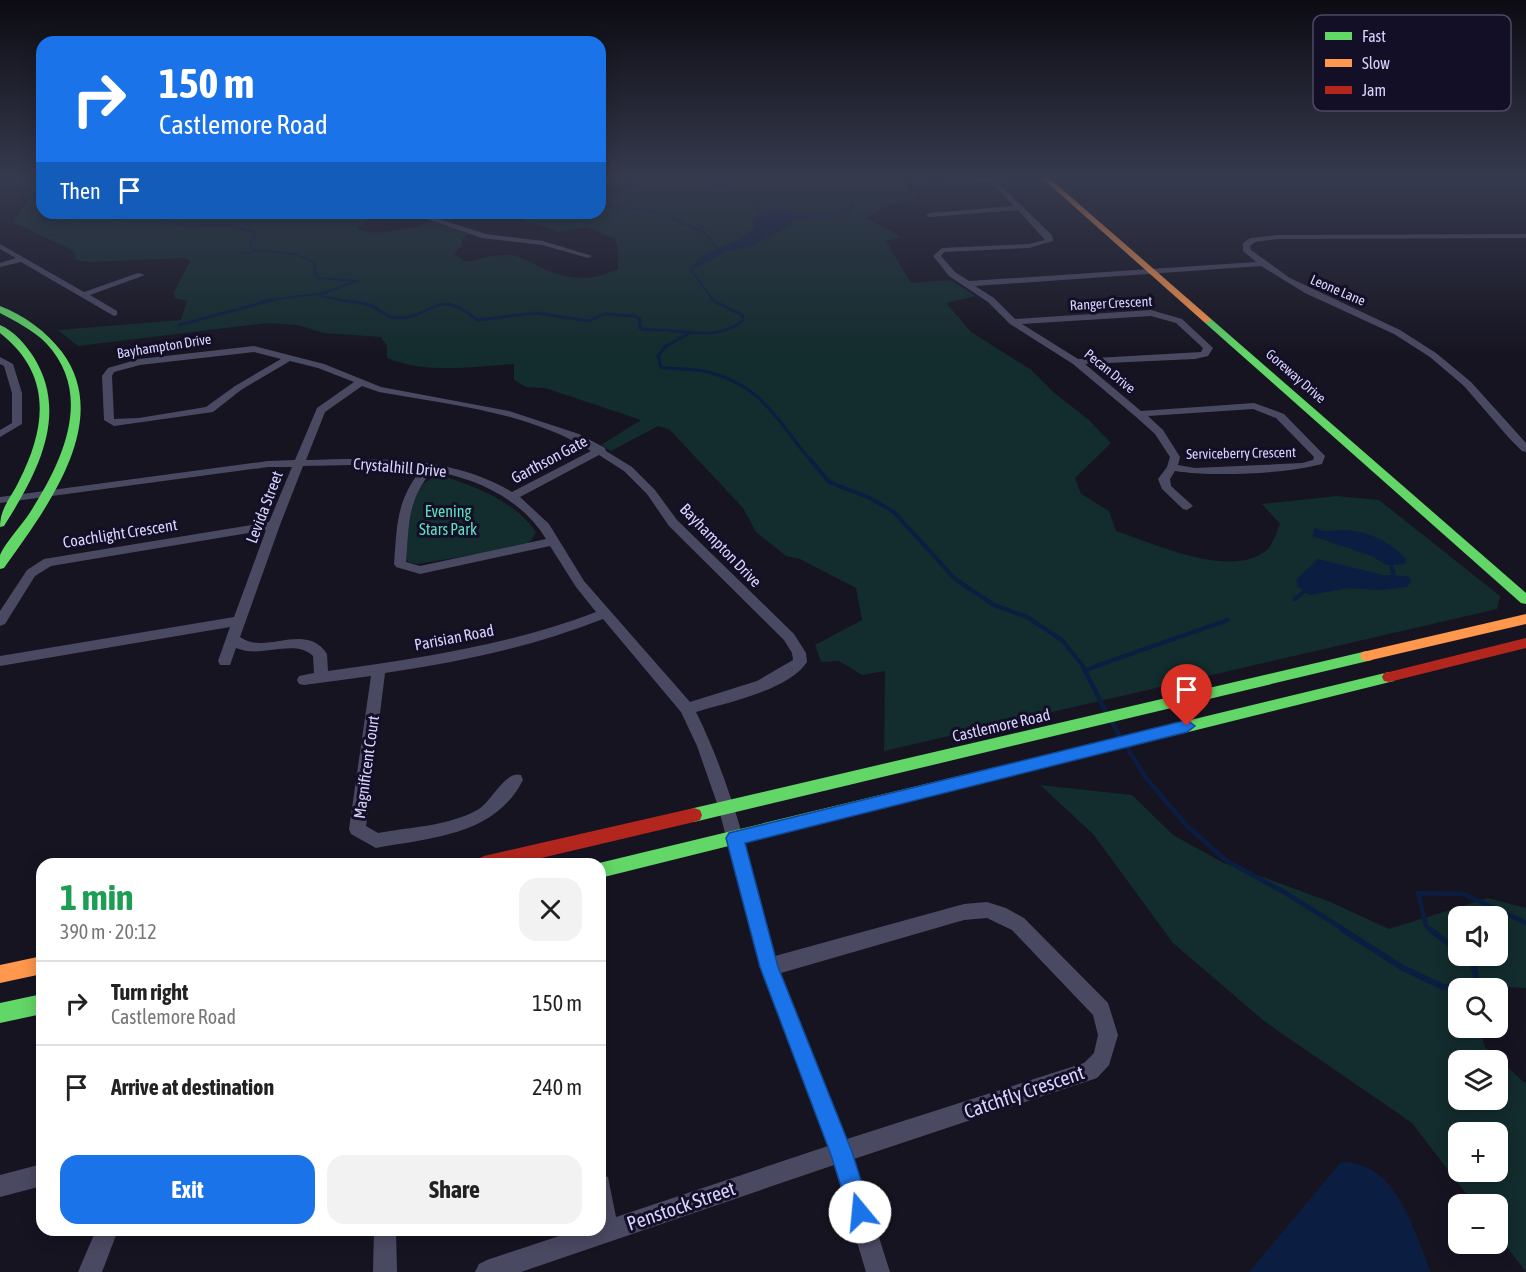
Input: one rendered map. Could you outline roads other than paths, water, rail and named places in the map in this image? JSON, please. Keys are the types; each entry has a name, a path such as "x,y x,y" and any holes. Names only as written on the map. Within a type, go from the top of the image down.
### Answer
{"main road":[{"name":"Goreway Drive","path":"1113,236 1526,600"},
{"path":"0,309 55,345 71,374 76,395 75,427 61,471 49,493 0,565"},
{"path":"0,328 29,352 40,374 46,406 42,446 17,498 0,523"},
{"name":"Castlemore Road","path":"509,858 1526,619"},
{"path":"606,869 1526,643"},
{"path":"0,974 36,966"},
{"path":"0,1014 36,1005"}],"street":[{"path":"488,236 543,243 588,256"},
{"name":"Pecan Drive","path":"1049,236 1049,241 1029,246 951,249 938,253 937,256 952,274 998,306 1012,322 1076,362 1139,414 1170,445 1175,457 1164,479 1166,487 1187,506"},
{"path":"1261,264 1247,251 1246,245 1264,237 1432,236"},
{"path":"0,246 114,313"},
{"path":"0,265 22,259"},
{"path":"966,284 1155,273 1261,264"},
{"name":"Leone Lane","path":"1261,264 1300,289 1394,330 1418,345 1473,390 1526,449"},
{"path":"83,295 141,275"},
{"name":"Ranger Crescent","path":"1012,322 1151,313 1179,321 1208,348 1205,354 1195,356 1076,362"},
{"name":"Bayhampton Drive","path":"289,358 238,388 209,410 139,421 114,423 109,420 107,376 111,370 123,365 254,349 321,366 359,383 505,413 576,436 628,469 651,492 673,523 789,637 799,653 800,662 791,671 755,687 687,709"},
{"path":"0,360 8,364 17,393 17,424 0,434"},
{"name":"Levida Street","path":"225,661 274,525 321,410 359,383"},
{"name":"Serviceberry Crescent","path":"1139,414 1254,406 1281,416 1320,456 1318,462 1302,466 1195,471 1172,467"},
{"name":"Garthson Gate","path":"512,497 601,450"},
{"name":"Crystalhill Drive","path":"0,500 299,462 429,467 476,478 512,497 545,527 580,584 687,709 705,746 726,806 769,967 841,1152 879,1272"},
{"path":"429,467 412,486 404,509 400,564 407,568 420,570 554,541"},
{"name":"Coachlight Crescent","path":"0,621 31,573 48,562 274,525"},
{"name":"Parisian Road","path":"304,680 379,669 524,642 606,613"},
{"path":"0,661 240,621"},
{"path":"233,639 245,648 307,644 320,654 319,670 324,677"},
{"name":"Magnificent Court","path":"379,669 357,829 365,836 376,841 469,821 496,804 515,780"},
{"name":"Catchfly Crescent","path":"769,967 964,912 987,910 1018,924 1101,1010 1108,1035 1102,1058 1090,1071 841,1152"},
{"name":"Penstock Street","path":"607,1231 841,1152"},
{"path":"0,1186 36,1177"},
{"path":"606,1224 607,1231"},
{"path":"90,1272 105,1236"},
{"path":"385,1236 385,1272"},
{"name":"Penstock Street","path":"487,1272 592,1236"}],"water":[{"path":"744,236 770,236 752,246 727,251 691,270 703,256"},
{"path":"1315,528 1325,531 1342,530 1369,534 1393,547 1406,559 1405,564 1386,565 1372,556 1312,536"},
{"path":"1318,559 1383,575 1407,576 1412,581 1407,587 1380,590 1349,588 1310,595 1298,587 1296,580"},
{"path":"1341,1162 1360,1165 1377,1173 1390,1186 1410,1219 1431,1272 1249,1272"}],"waterway":[{"path":"254,236 250,244 253,250 296,254 316,263 315,273 318,278 357,281 323,293 263,301"},
{"path":"708,236 719,251"},
{"path":"241,254 255,251"},
{"path":"694,267 691,270 714,301"},
{"path":"327,292 320,296 347,301"},
{"path":"179,325 273,300"},
{"path":"340,300 375,307 392,317 416,315 442,304 463,309 477,320 536,313 589,321 604,314 635,316 640,319 640,328 646,330 695,333 726,330 743,320 742,315 714,301"},
{"path":"688,334 666,346 658,356 661,367 708,372 743,386 768,407 811,461"},
{"path":"810,459 829,482 870,498 894,512 955,579 994,605 1027,617 1062,640 1083,666"},
{"path":"1390,560 1394,576 1392,578"},
{"path":"1295,599 1306,590"},
{"path":"1096,666 1228,620"},
{"path":"1082,665 1107,714"},
{"path":"1086,670 1100,665"},
{"path":"1111,720 1120,737"},
{"path":"1126,746 1146,778 1188,827 1227,861 1284,892 1346,931"},
{"path":"1433,931 1426,926 1418,893 1464,894 1526,923"},
{"path":"1343,930 1403,968 1443,987 1478,986 1474,966"},
{"path":"1431,930 1448,943"}],"park label":[{"name":"Evening Stars Park","path":"448,520"}]}
